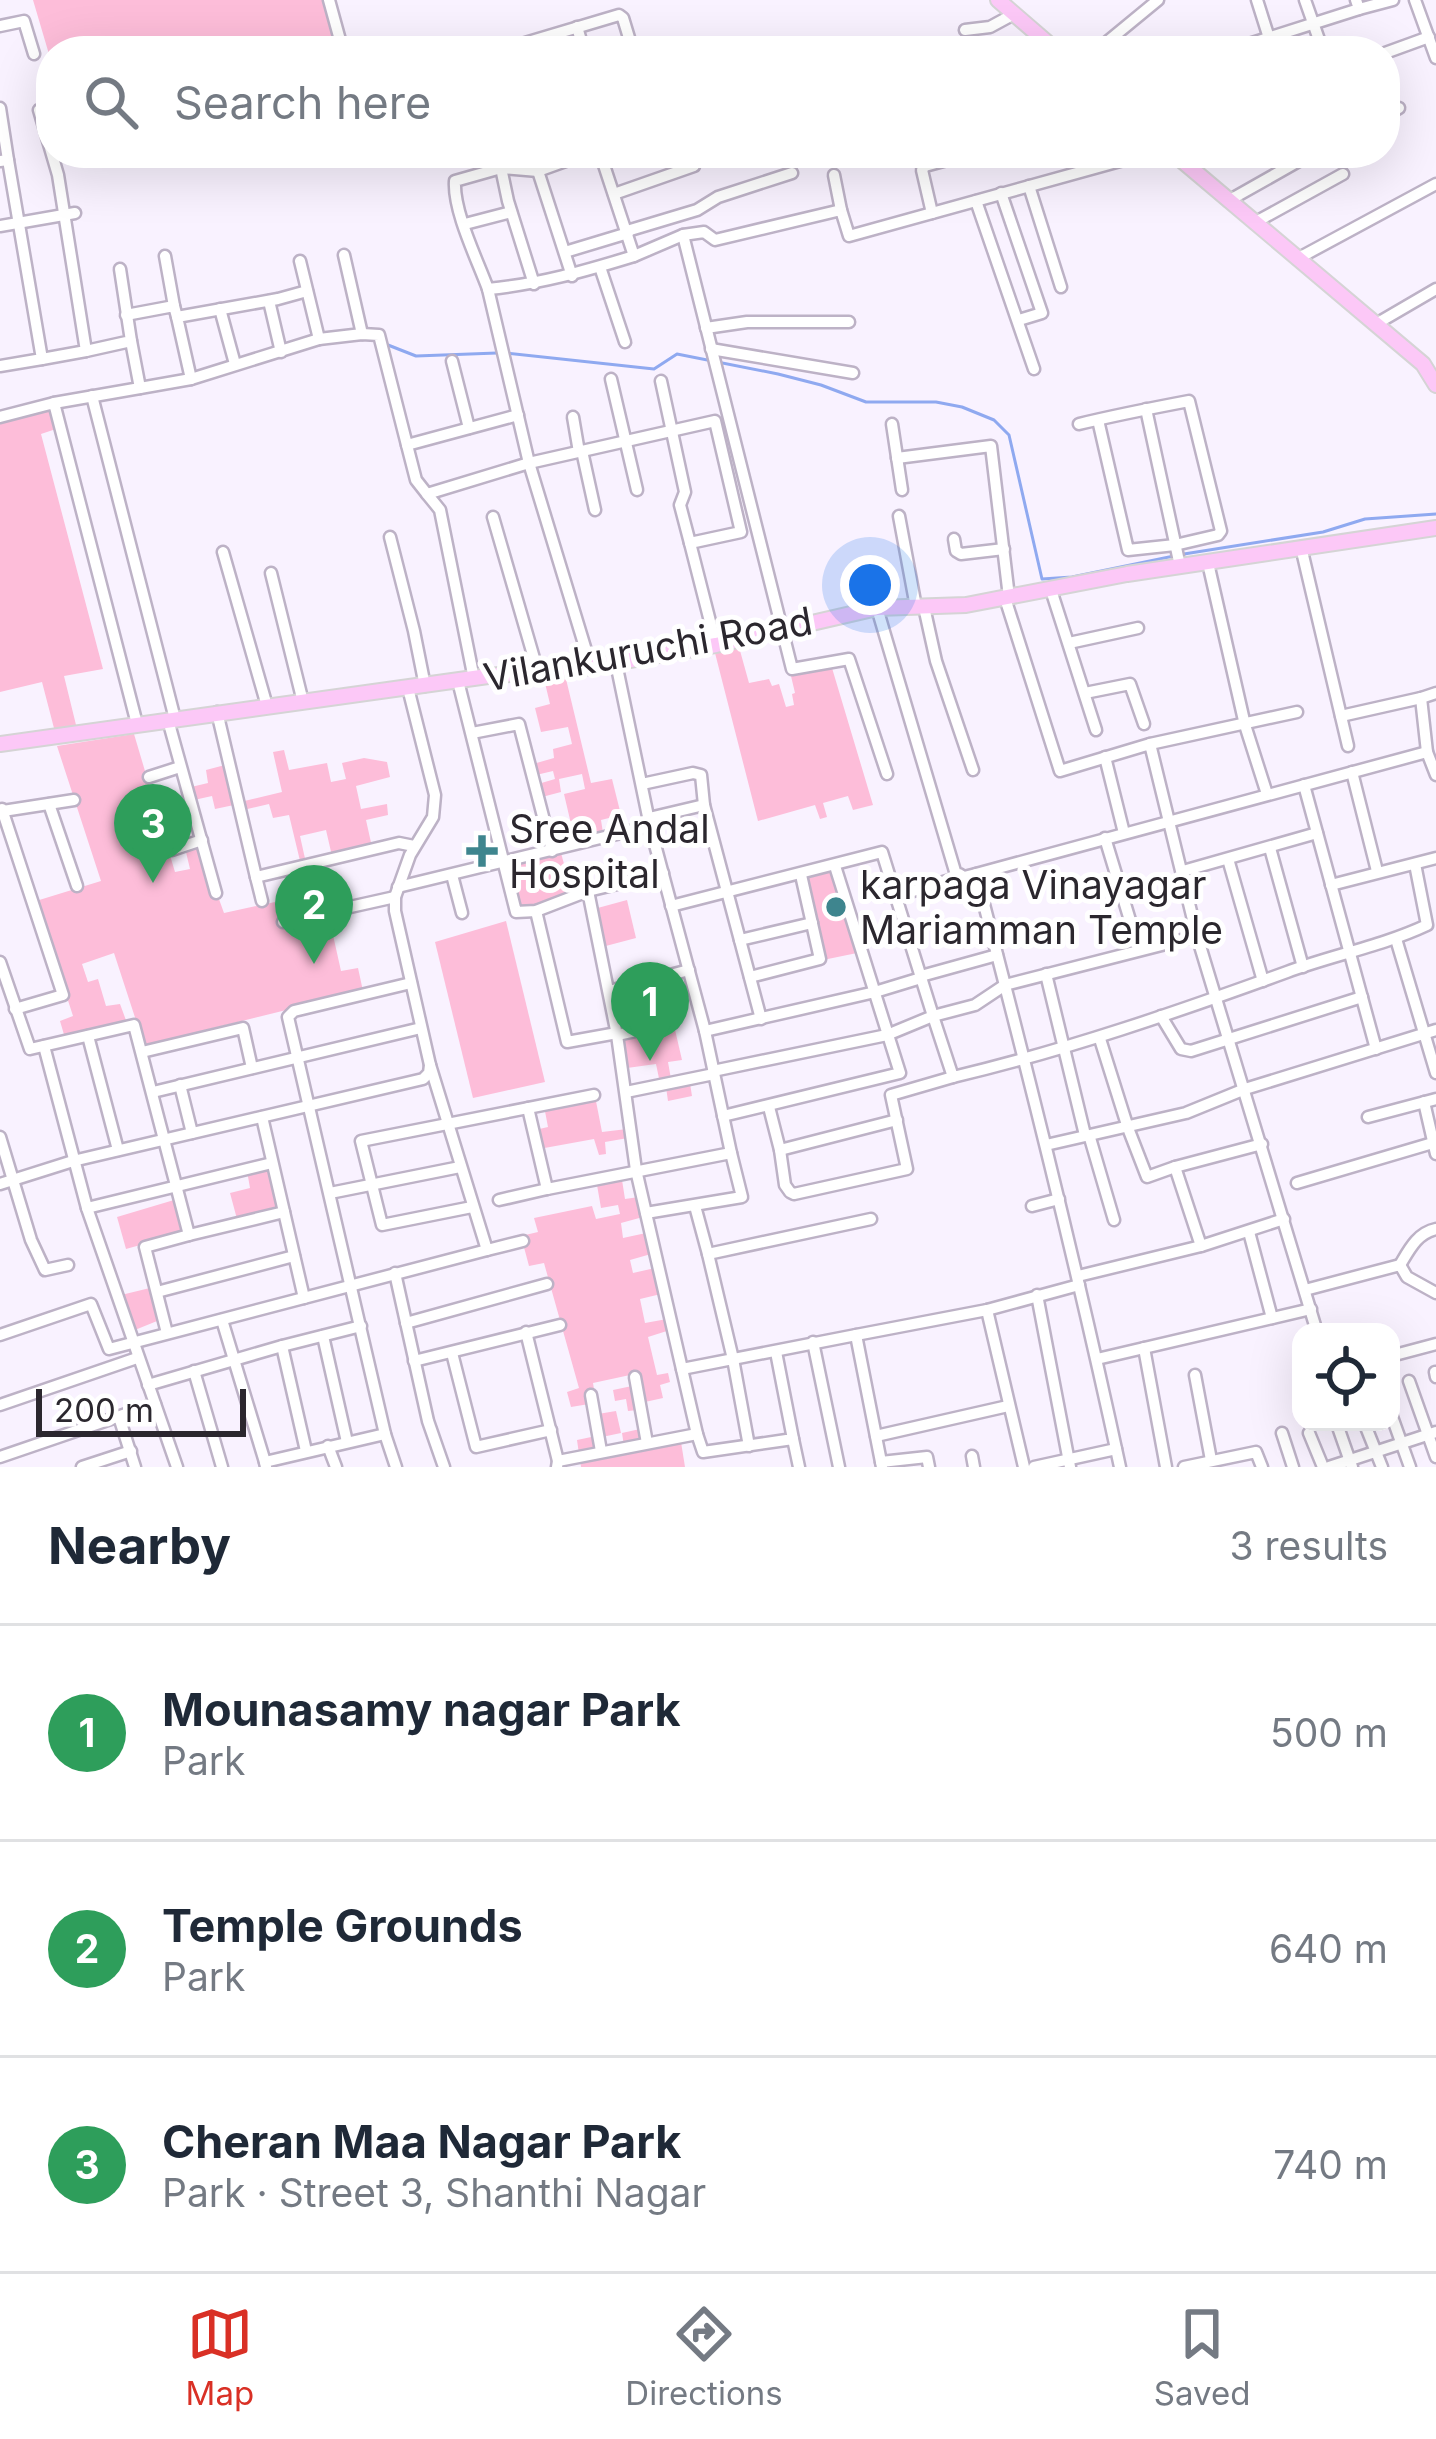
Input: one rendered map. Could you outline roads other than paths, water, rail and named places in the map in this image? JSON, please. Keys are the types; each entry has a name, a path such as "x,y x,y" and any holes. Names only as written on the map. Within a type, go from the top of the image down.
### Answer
{"main road":[{"path":"998,0 1040,36"},
{"path":"1194,168 1423,364 1436,385"},
{"name":"Vilankuruchi Road","path":"0,744 217,712 591,667 716,645 877,608 966,605 1180,566 1436,529"}],"street":[{"path":"329,0 339,36"},
{"path":"1114,36 1158,0"},
{"path":"1257,0 1267,36"},
{"path":"1305,0 1317,36"},
{"path":"1274,36 1358,5 1393,0"},
{"path":"1415,0 1436,58"},
{"path":"560,36 622,13 628,36"},
{"path":"965,30 990,26 1014,14"},
{"path":"0,26 24,21 34,54"},
{"path":"577,27 580,36"},
{"path":"1400,48 1429,37"},
{"path":"0,108 4,160 20,223 42,359"},
{"path":"56,168 70,214 86,351"},
{"path":"545,168 496,169 453,185 488,289 529,463 591,667"},
{"path":"605,168 634,256"},
{"path":"614,194 688,168"},
{"path":"924,168 932,213"},
{"path":"834,175 848,236 1094,168"},
{"path":"1228,201 1286,168"},
{"path":"496,169 534,284"},
{"path":"538,171 572,276"},
{"path":"565,252 697,210 718,197 792,173"},
{"path":"1254,223 1342,174"},
{"path":"1297,259 1436,184"},
{"path":"1029,186 1061,287"},
{"path":"1001,193 1042,313 1019,320"},
{"path":"976,201 1034,369"},
{"path":"488,289 572,276 683,235 704,232 715,240 841,210"},
{"path":"465,224 511,212"},
{"path":"0,226 70,214"},
{"path":"683,235 792,669 849,659 887,774"},
{"path":"344,255 362,334"},
{"path":"165,256 191,379"},
{"path":"300,261 319,339"},
{"path":"600,267 625,342"},
{"path":"120,269 140,388"},
{"path":"1376,324 1436,289"},
{"path":"126,315 220,309 308,291"},
{"path":"269,301 281,352"},
{"path":"220,309 236,364"},
{"path":"706,328 748,322 849,322"},
{"path":"0,415 191,379 319,339 379,335 416,480 440,510 472,733 516,912 663,873"},
{"path":"0,366 131,341"},
{"path":"713,357 854,374"},
{"path":"452,361 469,428"},
{"path":"611,380 637,490"},
{"path":"661,381 685,492 680,505 716,645"},
{"path":"92,397 180,767 216,893"},
{"path":"1079,424 1146,409 1189,401 1221,532 1218,536 1176,547 1128,550 1098,420"},
{"path":"54,404 137,724"},
{"path":"1146,409 1180,566"},
{"path":"407,445 518,415"},
{"path":"573,417 595,510"},
{"path":"427,494 529,463 715,421 741,532 690,543"},
{"path":"892,424 902,490"},
{"path":"897,458 991,446 1007,597 1060,771 1150,744 1297,712"},
{"path":"899,516 936,662 973,770"},
{"path":"493,517 538,672"},
{"path":"390,537 425,686"},
{"path":"954,539 961,554 1004,548"},
{"path":"1301,547 1348,746"},
{"path":"223,552 267,706"},
{"path":"1208,563 1245,725 1267,794"},
{"path":"271,573 303,701"},
{"path":"1051,590 1096,730"},
{"path":"877,608 956,878"},
{"path":"1069,643 1138,628"},
{"path":"616,663 742,1197 646,1213"},
{"path":"1085,693 1130,684 1144,724"},
{"path":"407,688 435,795 433,818 414,846 395,911 430,1065 487,1250"},
{"path":"1342,716 1436,693"},
{"path":"1421,698 1427,752 1436,775"},
{"path":"217,712 262,902"},
{"path":"472,733 519,724 551,851"},
{"path":"1150,744 1198,935 1315,1323"},
{"path":"896,896 959,874 976,874 1427,752"},
{"path":"1105,757 1124,832"},
{"path":"149,777 180,767"},
{"path":"1352,772 1377,871"},
{"path":"642,784 701,775 704,805 761,1018"},
{"path":"1304,785 1376,1049"},
{"path":"16,1009 62,995 1,808 74,800"},
{"path":"50,804 77,886"},
{"path":"283,922 704,805"},
{"path":"159,816 191,806"},
{"path":"1183,871 1317,832"},
{"path":"1105,838 1139,950"},
{"path":"172,850 202,840"},
{"path":"256,877 399,843 414,846"},
{"path":"1270,848 1303,967"},
{"path":"671,907 882,852 953,1077"},
{"path":"1331,885 1436,858"},
{"path":"1228,859 1263,981"},
{"path":"769,1107 785,1185 794,1194 907,1168 891,1095 1100,1039 1427,926 1415,864"},
{"path":"835,866 900,1072"},
{"path":"976,874 1026,1060 1120,1467"},
{"path":"452,875 462,914"},
{"path":"751,977 820,959 801,875"},
{"path":"588,891 610,991 636,1170 704,1467"},
{"path":"536,910 567,1042 673,1023"},
{"path":"740,940 812,923"},
{"path":"626,1092 887,1035 975,1005 1005,985 1198,935"},
{"path":"1396,939 1430,1032 1436,1073"},
{"path":"705,1031 875,992 997,956"},
{"path":"0,962 29,1049 134,1024 189,1235"},
{"path":"610,991 689,970"},
{"path":"1046,974 1085,1135 1090,1138 1114,1220"},
{"path":"396,1467 288,1017 294,1011 410,983"},
{"path":"1161,1016 1185,1051 1362,997"},
{"path":"142,1052 243,1028 252,1068"},
{"path":"153,1092 422,1028"},
{"path":"1046,1145 1186,1113 1246,1089 1430,1032"},
{"path":"88,1036 118,1150"},
{"path":"1100,1039 1147,1177 1262,1144"},
{"path":"44,1046 87,1208 177,1467"},
{"path":"0,1184 73,1161 424,1079 430,1065"},
{"path":"723,1116 900,1072 907,1072 914,1090"},
{"path":"180,1085 192,1133"},
{"path":"472,1207 382,1225 362,1141 594,1095"},
{"path":"1297,1183 1435,1146 1430,1101 1368,1117"},
{"path":"528,1108 548,1189"},
{"path":"262,1117 304,1298"},
{"path":"780,1150 897,1120"},
{"path":"0,1137 45,1270 68,1265"},
{"path":"499,1200 731,1153"},
{"path":"87,1208 272,1163"},
{"path":"331,1193 460,1167"},
{"path":"1175,1167 1201,1246"},
{"path":"1032,1206 1059,1199"},
{"path":"695,1206 749,1446"},
{"path":"167,1333 146,1247 284,1211"},
{"path":"708,1254 872,1219"},
{"path":"682,1369 987,1310 1284,1219"},
{"path":"1305,1291 1400,1265 1413,1243 1436,1228"},
{"path":"1249,1232 1272,1318"},
{"path":"0,1335 91,1304 109,1349 523,1241"},
{"path":"157,1292 294,1256"},
{"path":"1400,1265 1407,1276 1436,1293"},
{"path":"394,1274 428,1421 444,1467"},
{"path":"406,1323 547,1284"},
{"path":"1037,1295 1069,1464"},
{"path":"1097,1359 1311,1309"},
{"path":"987,1310 1024,1467"},
{"path":"222,1320 265,1465 385,1434"},
{"path":"413,1361 560,1325"},
{"path":"148,1385 361,1326"},
{"path":"526,1332 557,1464 697,1434"},
{"path":"856,1335 881,1465 927,1457 929,1467"},
{"path":"323,1336 347,1442"},
{"path":"813,1342 839,1467"},
{"path":"1400,1354 1436,1344"},
{"path":"282,1346 306,1451"},
{"path":"1144,1348 1166,1467"},
{"path":"776,1352 799,1467"},
{"path":"452,1353 476,1447 551,1430"},
{"path":"0,1406 137,1358"},
{"path":"194,1372 222,1467"},
{"path":"1195,1375 1210,1460"},
{"path":"635,1376 647,1443"},
{"path":"1408,1381 1432,1433 1436,1457"},
{"path":"591,1395 602,1451"},
{"path":"0,1457 155,1404"},
{"path":"876,1436 1008,1406"},
{"path":"118,1417 135,1467"},
{"path":"1340,1431 1350,1463"},
{"path":"1368,1431 1382,1467"},
{"path":"1397,1431 1410,1467"},
{"path":"1309,1432 1326,1467 1432,1433"},
{"path":"1282,1433 1293,1467"},
{"path":"703,1452 793,1439"},
{"path":"328,1446 336,1467"},
{"path":"1034,1467 1069,1464 1116,1449"},
{"path":"82,1467 131,1450"},
{"path":"1184,1467 1256,1452 1262,1467"}],"waterway":[{"path":"388,345 416,356 497,353"},
{"path":"506,353 654,369 677,354 778,374 866,402 936,402 962,407 994,420 1009,435 1042,579 1174,556"},
{"path":"1184,554 1323,532 1365,519 1436,514"}],"place":[{"name":"Sree Andal Hospital","path":"482,851"},
{"name":"Cheran Maa Nagar Park","path":"153,883"},
{"name":"karpaga Vinayagar Mariamman Temple","path":"836,907"},
{"name":"Temple Grounds","path":"314,964"},
{"name":"Mounasamy nagar Park","path":"650,1061"}]}
